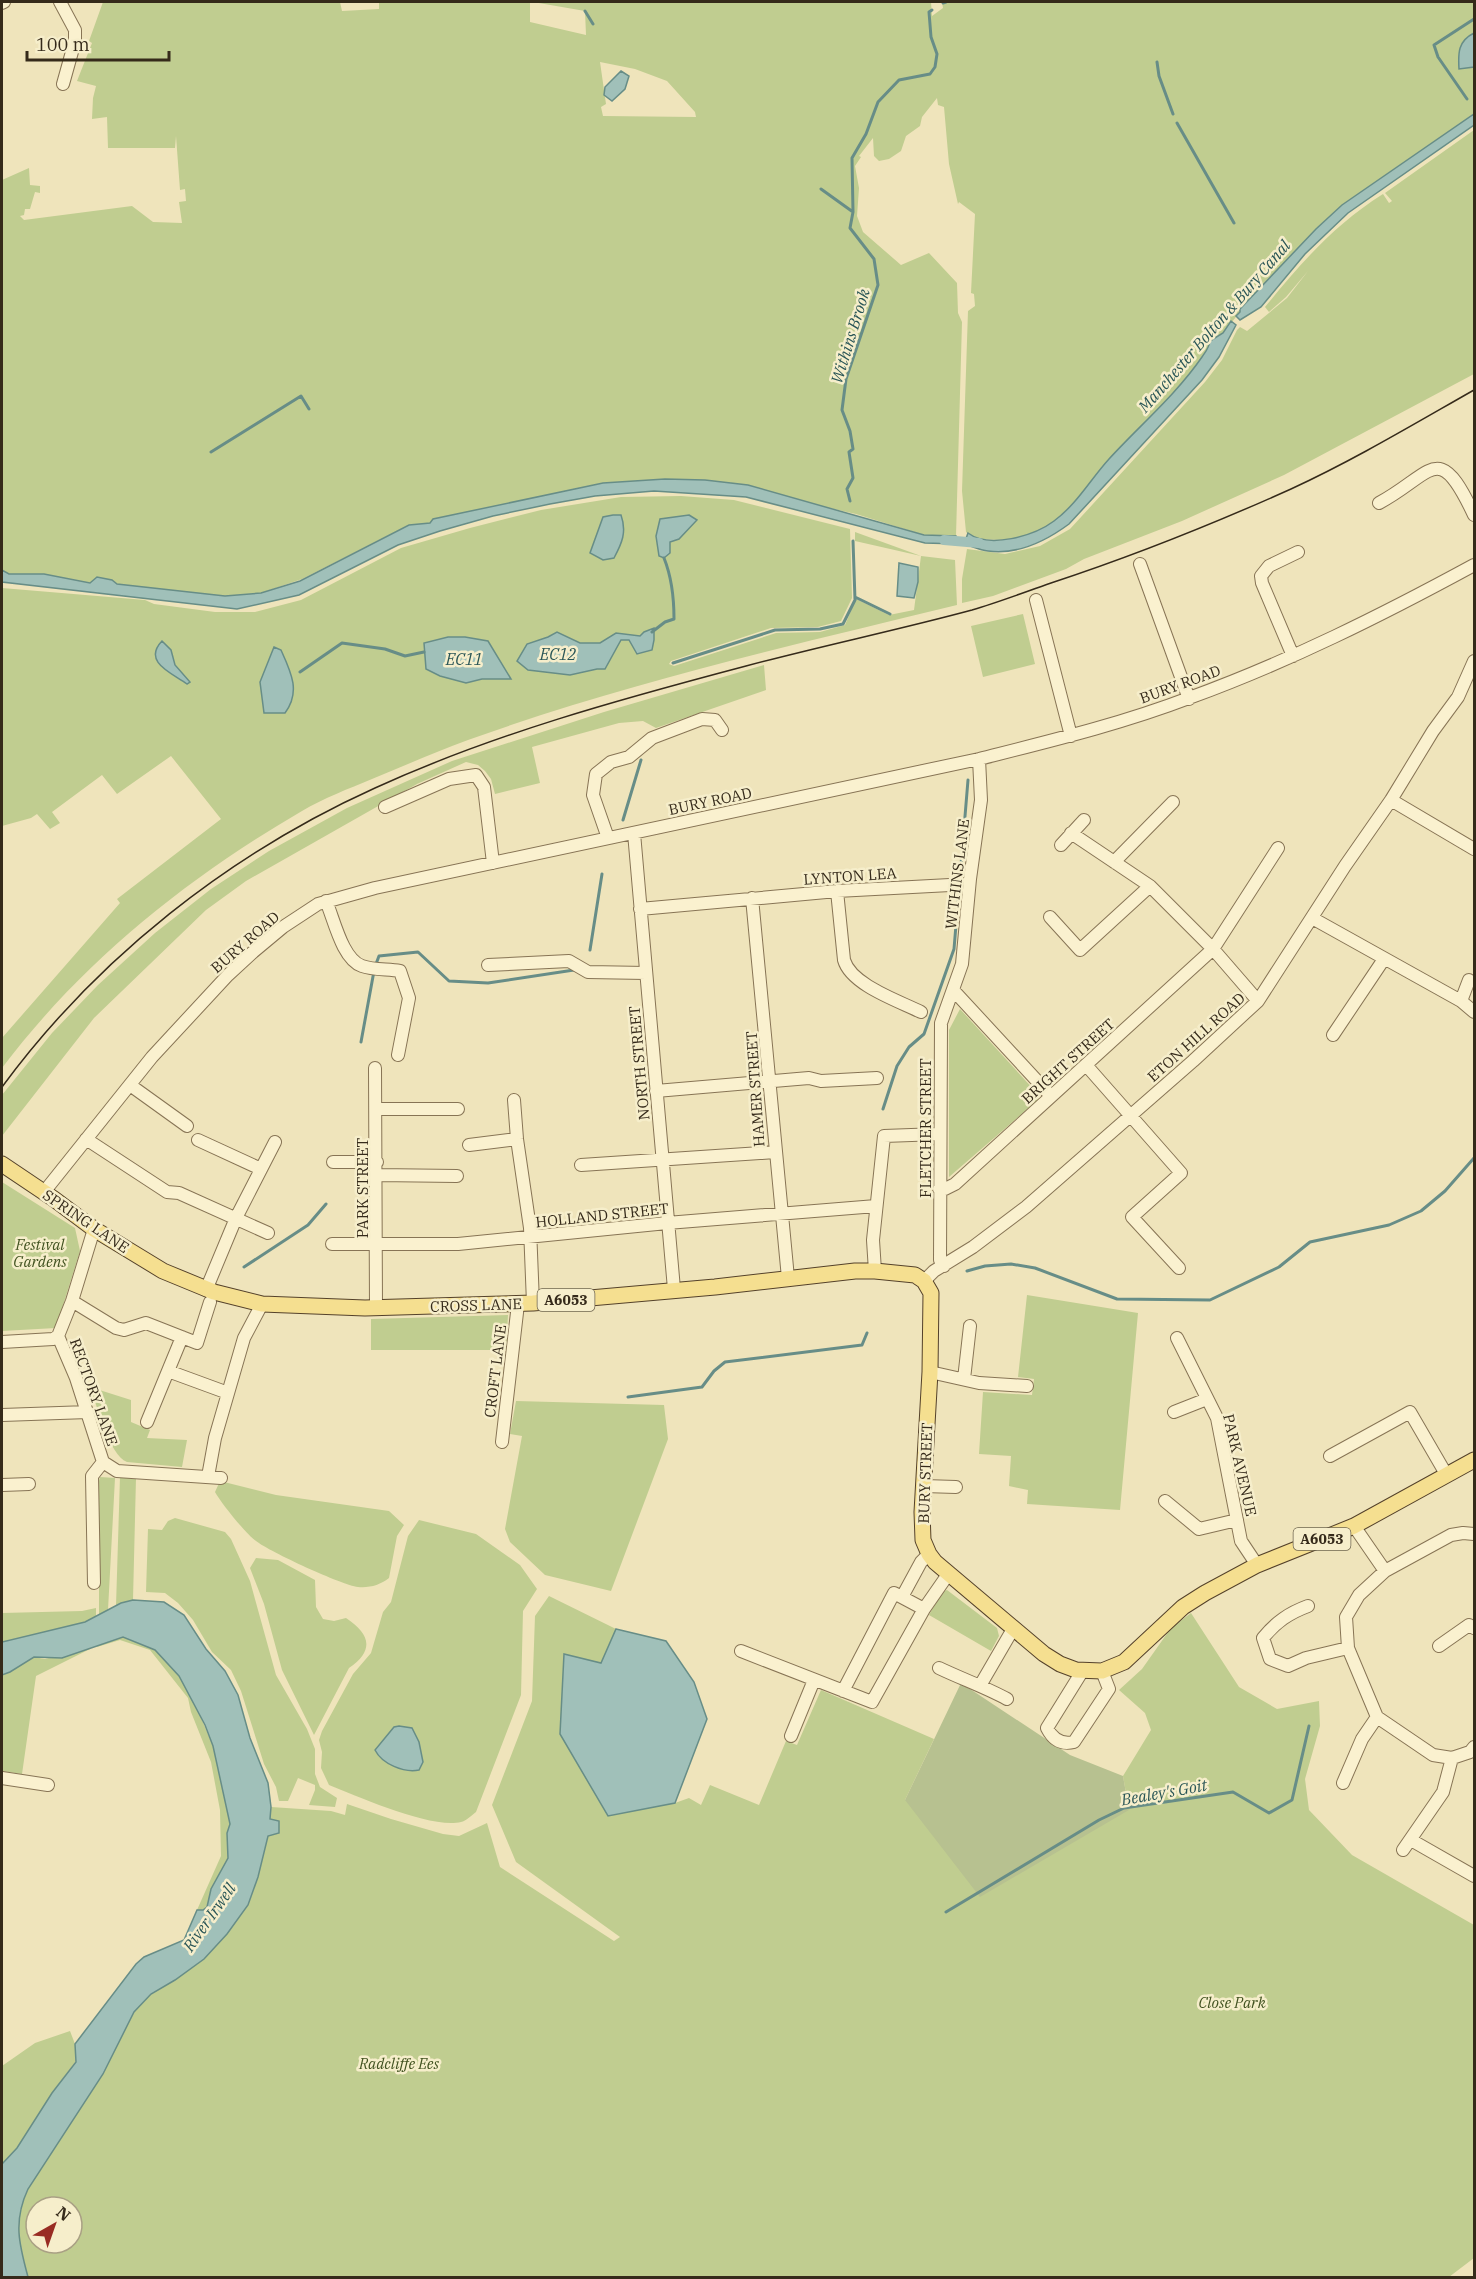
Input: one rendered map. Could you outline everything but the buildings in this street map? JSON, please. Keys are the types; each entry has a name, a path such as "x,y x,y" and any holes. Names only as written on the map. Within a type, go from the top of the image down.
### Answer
{"main road":[{"name":"SPRING LANE","path":"2,1164 93,1229 208,1296"},
{"name":"CROSS LANE","path":"208,1296 262,1304 376,1308 526,1304 875,1271 908,1273 924,1281"},
{"name":"BURY STREET","path":"924,1281 931,1293 932,1303 923,1540 929,1554"},
{"name":"A6053","path":"929,1554 1013,1629 1060,1665 1102,1671 1124,1662 1183,1606 1257,1565 1354,1526 1474,1460"}],"street":[{"path":"60,2 75,30 75,41 63,84"},
{"path":"1379,503 1404,489 1422,473 1430,469 1441,469 1454,477 1474,515"},
{"path":"1293,656 1262,583 1262,576 1269,566 1298,552"},
{"path":"1140,564 1189,699"},
{"name":"BURY ROAD","path":"44,1192 180,1025 228,975 283,927 326,901 375,888 979,759 1071,736 1189,699 1293,656 1371,620 1474,565"},
{"path":"1036,600 1071,736"},
{"name":"ETON HILL ROAD","path":"924,1281 1026,1207 1258,1001 1345,866 1391,800 1433,731 1458,698 1474,661"},
{"path":"608,838 593,795 596,774 610,762 629,757 652,738 702,719 716,720 722,730"},
{"name":"WITHINS LANE","path":"954,992 962,964 981,800 979,759"},
{"path":"385,807 449,778 476,775 484,787 493,863"},
{"path":"1391,800 1474,849"},
{"path":"1114,862 1173,802"},
{"path":"1061,844 1084,820"},
{"name":"NORTH STREET","path":"634,833 674,1289"},
{"path":"1071,833 1150,886 1213,949 1258,1001"},
{"name":"BRIGHT STREET","path":"939,1189 955,1184 1213,949 1278,848"},
{"name":"LYNTON LEA","path":"640,909 837,891 950,885"},
{"path":"1050,917 1080,950 1150,886"},
{"path":"837,891 844,960 849,970 862,982 921,1012"},
{"name":"HAMER STREET","path":"752,898 788,1278"},
{"path":"326,901 339,938 349,954 361,966 400,971 409,998 398,1054"},
{"path":"1312,918 1461,1001 1474,1012"},
{"path":"1332,1035 1384,959"},
{"path":"488,965 568,961 588,972 646,973"},
{"path":"1461,1001 1469,980"},
{"path":"954,992 1050,1096"},
{"name":"FLETCHER STREET","path":"944,1266 940,1260 939,1189 941,1023 954,992"},
{"path":"1086,1065 1181,1173 1132,1217 1179,1268"},
{"name":"PARK STREET","path":"375,1068 377,1109 376,1308"},
{"path":"656,1091 771,1080 812,1078 821,1081 877,1078"},
{"path":"130,1085 187,1126"},
{"name":"CROFT LANE","path":"502,1442 526,1304 530,1238 514,1100"},
{"path":"377,1109 458,1109"},
{"path":"875,1271 873,1240 884,1136 939,1134"},
{"path":"86,1139 159,1188 167,1192 176,1192 268,1233"},
{"path":"469,1145 517,1139"},
{"path":"198,1140 261,1169"},
{"path":"72,1300 116,1328 129,1330 146,1323 197,1342 208,1296 236,1218 275,1142"},
{"path":"581,1165 775,1152"},
{"path":"333,1162 457,1176"},
{"name":"HOLLAND STREET","path":"332,1244 458,1244 667,1223 876,1206"},
{"name":"RECTORY LANE","path":"93,1229 72,1300 58,1336 88,1412 103,1462 117,1472 221,1478"},
{"path":"209,1471 215,1438 244,1338 262,1304"},
{"path":"964,1379 970,1326"},
{"path":"2,1342 53,1339 58,1336"},
{"path":"147,1422 182,1337"},
{"name":"PARK AVENUE","path":"1177,1338 1217,1419 1241,1541 1257,1565"},
{"path":"168,1371 228,1393"},
{"path":"930,1371 979,1383 1027,1386"},
{"path":"1174,1412 1207,1399"},
{"path":"2,1415 88,1412"},
{"path":"1330,1456 1410,1412 1446,1474"},
{"name":"RECTORY LANE","path":"94,1583 92,1476 103,1462"},
{"path":"2,1485 29,1484"},
{"path":"924,1486 956,1487"},
{"path":"1165,1501 1199,1529 1237,1520"},
{"path":"1354,1526 1385,1571"},
{"path":"1474,1534 1451,1535 1385,1571 1359,1594 1346,1617 1348,1648 1377,1717 1433,1755 1452,1758 1470,1752 1474,1747"},
{"path":"843,1691 898,1595 929,1554"},
{"path":"741,1651 872,1702 924,1609 949,1574"},
{"path":"898,1595 924,1609"},
{"path":"1308,1606 1290,1613 1273,1625 1263,1638 1270,1659 1288,1666 1306,1658 1348,1648"},
{"path":"1439,1646 1469,1625 1474,1628"},
{"path":"981,1684 1013,1629"},
{"path":"939,1668 967,1682 981,1684 1007,1699"},
{"path":"1083,1670 1047,1728 1050,1734 1066,1744 1074,1742 1109,1689 1102,1671"},
{"path":"791,1736 814,1680"},
{"path":"1343,1783 1362,1739 1377,1717"},
{"path":"1452,1758 1443,1792 1407,1845 1474,1876"},
{"path":"2,1778 48,1785"}],"green space":[{"path":"103,2 340,2 342,11 379,9 379,2 530,2 530,22 586,35 585,11 533,2 931,2 932,16 943,8 942,2 1474,2 1474,114 1342,205 1316,229 1240,309 1240,312 1169,399 1109,460 1079,498 1054,522 1033,534 1005,540 974,539 966,532 962,491 968,311 975,306 974,294 971,293 975,214 959,202 958,204 949,164 944,107 938,105 937,98 922,117 920,126 906,136 901,151 889,159 879,161 874,156 873,138 859,156 861,157 855,166 859,188 857,216 863,232 901,265 929,253 957,283 958,313 962,322 956,536 924,535 856,514 705,480 665,479 603,483 433,519 430,523 409,525 302,579 261,593 225,596 139,588 117,584 112,580 90,583 44,574 9,574 2,570 2,180 29,168 30,185 40,186 40,193 35,192 30,209 25,209 24,215 20,216 24,220 132,206 153,222 182,223 179,202 186,201 185,189 180,190 176,136 175,148 108,148 107,117 92,119 96,86 77,81 92,43 89,41","holes":["600,62 635,69 667,81 695,112 696,117 603,116 601,107 606,104"]},
{"path":"1474,130 1474,374 1284,475 1182,521 1084,559 1066,569 993,596 962,603 962,579 967,549 1005,554 1040,546 1070,529 1205,382 1222,360 1237,330 1240,327 1247,331 1287,298 1308,271 1286,297 1269,312 1265,307 1319,246 1349,218 1383,194 1389,203 1392,201 1385,193"},
{"path":"681,496 734,500 850,529 852,598 841,621 818,627 771,628 671,661 669,664 674,666 776,633 820,632 845,625 856,599 889,615 914,610 921,556 955,560 957,605 711,666 588,700 456,745 319,802 259,837 218,865 139,925 66,993 2,1068 2,1038 120,903 117,899 221,819 171,756 117,794 102,775 52,812 60,823 50,829 37,814 31,818 2,826 2,588 145,600 154,604 215,612 255,612 301,600 401,548 470,528 541,510 621,497"},
{"path":"855,532 921,556 855,541"},
{"path":"1023,614 1035,664 983,677 971,626"},
{"path":"764,665 766,690 656,728 643,721 619,723 532,747 540,783 495,794 491,779 485,771 478,765 466,762 417,784 246,881 206,910 94,1018 2,1136 2,1095 52,1033 98,985 155,933 211,889 269,851 347,808 452,761 604,712"},
{"path":"960,1009 1036,1092 1039,1099 949,1177 949,1030"},
{"name":"Festival Gardens","path":"2,1182 75,1228 80,1251 56,1328 2,1331"},
{"path":"1027,1295 1138,1313 1120,1510 1027,1504 1028,1490 1009,1486 1011,1456 979,1454 983,1392 1032,1395 1034,1379 1018,1377"},
{"path":"508,1315 506,1350 371,1350 371,1319"},
{"path":"90,1387 131,1400 131,1422 150,1430 147,1438 187,1440 182,1467 127,1462 121,1458 109,1440"},
{"path":"516,1401 664,1405 668,1439 611,1591 545,1575 510,1542 505,1529 522,1436 510,1434"},
{"path":"100,1477 115,1478 108,1610 99,1615 99,1481"},
{"path":"120,1477 136,1478 133,1600 116,1606"},
{"path":"220,1481 276,1495 389,1511 404,1525 397,1536 389,1578 378,1584 358,1587 337,1581 276,1553 256,1541 234,1518 215,1492"},
{"path":"175,1518 225,1532 231,1539 250,1581 276,1675 307,1729 315,1749 315,1774 320,1787 337,1798 335,1807 309,1805 315,1785 298,1778 288,1801 279,1801 276,1787 264,1764 241,1691 231,1670 212,1652 193,1620 178,1603 165,1593 146,1592 148,1529 162,1530 168,1521"},
{"path":"419,1520 476,1534 520,1565 537,1589 523,1611 521,1695 476,1812 461,1822 432,1821 376,1804 329,1785 321,1768 322,1752 319,1740 322,1731 353,1674 371,1653 383,1612 391,1602 408,1536"},
{"path":"256,1558 278,1560 315,1580 316,1607 323,1619 334,1621 346,1618 360,1630 366,1642 363,1655 349,1668 314,1735 282,1670 264,1604 250,1568"},
{"path":"947,1590 997,1628 999,1636 991,1651 929,1615 942,1592"},
{"name":"Radcliffe Ees","path":"549,1596 616,1629 601,1663 564,1655 561,1734 675,1803 689,1798 701,1805 710,1785 759,1805 786,1741 797,1745 821,1690 934,1739 905,1800 1129,1810 1123,1776 1151,1730 1145,1713 1119,1690 1142,1669 1171,1628 1191,1613 1239,1687 1277,1709 1319,1701 1320,1726 1305,1779 1309,1810 1352,1855 1474,1925 1474,2258 1449,2277 28,2278 19,2233 20,2212 24,2199 24,2255 84,2255 84,2195 26,2195 28,2189 103,2074 134,2012 151,1994 175,1980 258,1877 268,1836 271,1807 331,1811 345,1815 347,1804 443,1834 459,1836 487,1823 500,1867 614,1941 620,1937 516,1862 492,1805 532,1701 535,1616"},
{"path":"96,1608 96,1617 85,1622 2,1642 2,1613 82,1611"},
{"path":"123,1637 155,1650 179,1676 196,1706 213,1746 230,1824 227,1833 228,1858 211,1889 207,1907 203,1910 197,1910 221,1856 220,1810 211,1762 191,1712 188,1698 150,1650 120,1640 97,1647 98,1644"},
{"path":"91,1647 36,1676 22,1774 2,1771 2,1675 34,1657 45,1659"},
{"path":"961,1683 1070,1755 1123,1776 1129,1810 980,1897 905,1800"},
{"path":"70,2031 75,2044 76,2061 52,2093 17,2148 2,2164 2,2066 35,2043"}],"water":[{"path":"1474,33 1474,67 1459,69 1460,48 1465,40"},
{"path":"621,71 629,76 625,89 612,101 604,95 605,87"},
{"path":"1474,114 1474,125 1348,213 1305,254 1261,307 1240,320 1236,316 1316,229 1342,205"},
{"path":"1231,321 1236,325 1219,357 1202,380 1069,524 1041,541 1010,551 988,551 964,544 968,533 987,540 1011,539 1024,536 1054,521 1180,385 1206,351 1210,341 1223,333"},
{"path":"665,479 705,480 748,485 924,535 956,536 958,544 925,543 746,497 654,491 595,496 493,516 398,545 299,595 237,609 2,582 2,570 9,574 44,574 90,583 97,577 112,580 117,584 225,596 261,593 300,581 409,525 430,523 433,519 603,483"},
{"path":"621,515 624,527 623,537 614,558 603,560 590,553 603,517"},
{"path":"689,515 697,520 679,539 670,542 670,553 664,558 659,556 656,536 660,519"},
{"path":"899,563 918,567 918,582 914,598 897,596"},
{"name":"EC12","path":"654,628 652,650 637,654 629,640 621,640 605,669 570,675 528,670 517,661 527,644 557,632 580,643 600,643 616,633 640,636"},
{"name":"EC11","path":"448,637 488,641 511,679 482,679 466,683 440,676 426,669 424,643"},
{"path":"162,641 171,650 175,665 190,682 187,684 167,671 157,661 155,655"},
{"path":"274,647 281,650 293,682 293,697 285,713 264,713 260,682"},
{"name":"River Irwell","path":"133,1600 164,1602 184,1615 206,1649 225,1671 238,1695 250,1738 268,1783 270,1819 279,1821 279,1833 268,1836 258,1877 248,1905 227,1934 204,1959 151,1994 134,2012 103,2074 24,2195 19,2233 28,2277 2,2277 2,2164 17,2148 52,2093 76,2062 75,2044 136,1964 144,1957 184,1940 197,1910 207,1907 211,1889 228,1858 227,1833 230,1824 213,1746 205,1725 179,1676 155,1650 123,1637 62,1658 34,1657 2,1675 2,1642 85,1622 121,1603"},
{"path":"616,1629 666,1641 694,1682 707,1719 675,1803 608,1816 560,1734 564,1654 601,1663"},
{"path":"394,1727 412,1728 419,1742 423,1762 419,1770 413,1771 394,1766 378,1755 375,1750"}],"waterway":[{"name":"Withins Brook","path":"850,501 847,489 853,478 849,452 853,449 850,431 842,410 846,379 878,285 874,259 850,228 853,212 852,158 866,134 878,102 899,80 930,74 935,67 937,54 931,37 929,12 932,10"},
{"path":"585,11 593,24"},
{"path":"1467,99 1438,57 1434,45 1474,19"},
{"path":"1157,62 1159,76 1173,114"},
{"path":"1177,123 1234,223"},
{"path":"821,189 853,212"},
{"path":"211,452 301,396 309,409"},
{"name":"Manchester Bolton & Bury Canal","path":"944,540 979,543"},
{"name":"Withins Brook","path":"673,663 775,630 820,629 843,624 855,600 853,541"},
{"path":"652,632 665,622 674,619 672,588 664,558"},
{"path":"855,597 890,614"},
{"path":"300,672 342,643 385,649 405,656 424,652"},
{"path":"623,820 641,760"},
{"path":"883,1109 897,1066 909,1047 924,1034 954,949 968,780"},
{"path":"590,950 602,874"},
{"path":"376,964 379,956 418,952 449,981 488,983 574,970"},
{"path":"361,1042 374,971"},
{"path":"967,1271 985,1266 1011,1264 1035,1268 1117,1299 1210,1300 1279,1267 1310,1242 1389,1225 1421,1211 1445,1191 1474,1158"},
{"path":"244,1267 308,1225 326,1204"},
{"path":"628,1397 702,1387 714,1371 725,1362 862,1345 867,1333"},
{"name":"Bealey's Goit","path":"946,1912 1099,1820 1124,1808 1233,1792 1269,1813 1292,1800 1309,1726"}],"tram line":[{"path":"2,1087 39,1040 80,995 123,953 169,914 268,844 375,788 465,751 558,719 746,666 972,610 1112,562 1291,489 1361,454 1474,390"}],"park label":[{"name":"Close Park","path":"1232,2002"}]}
